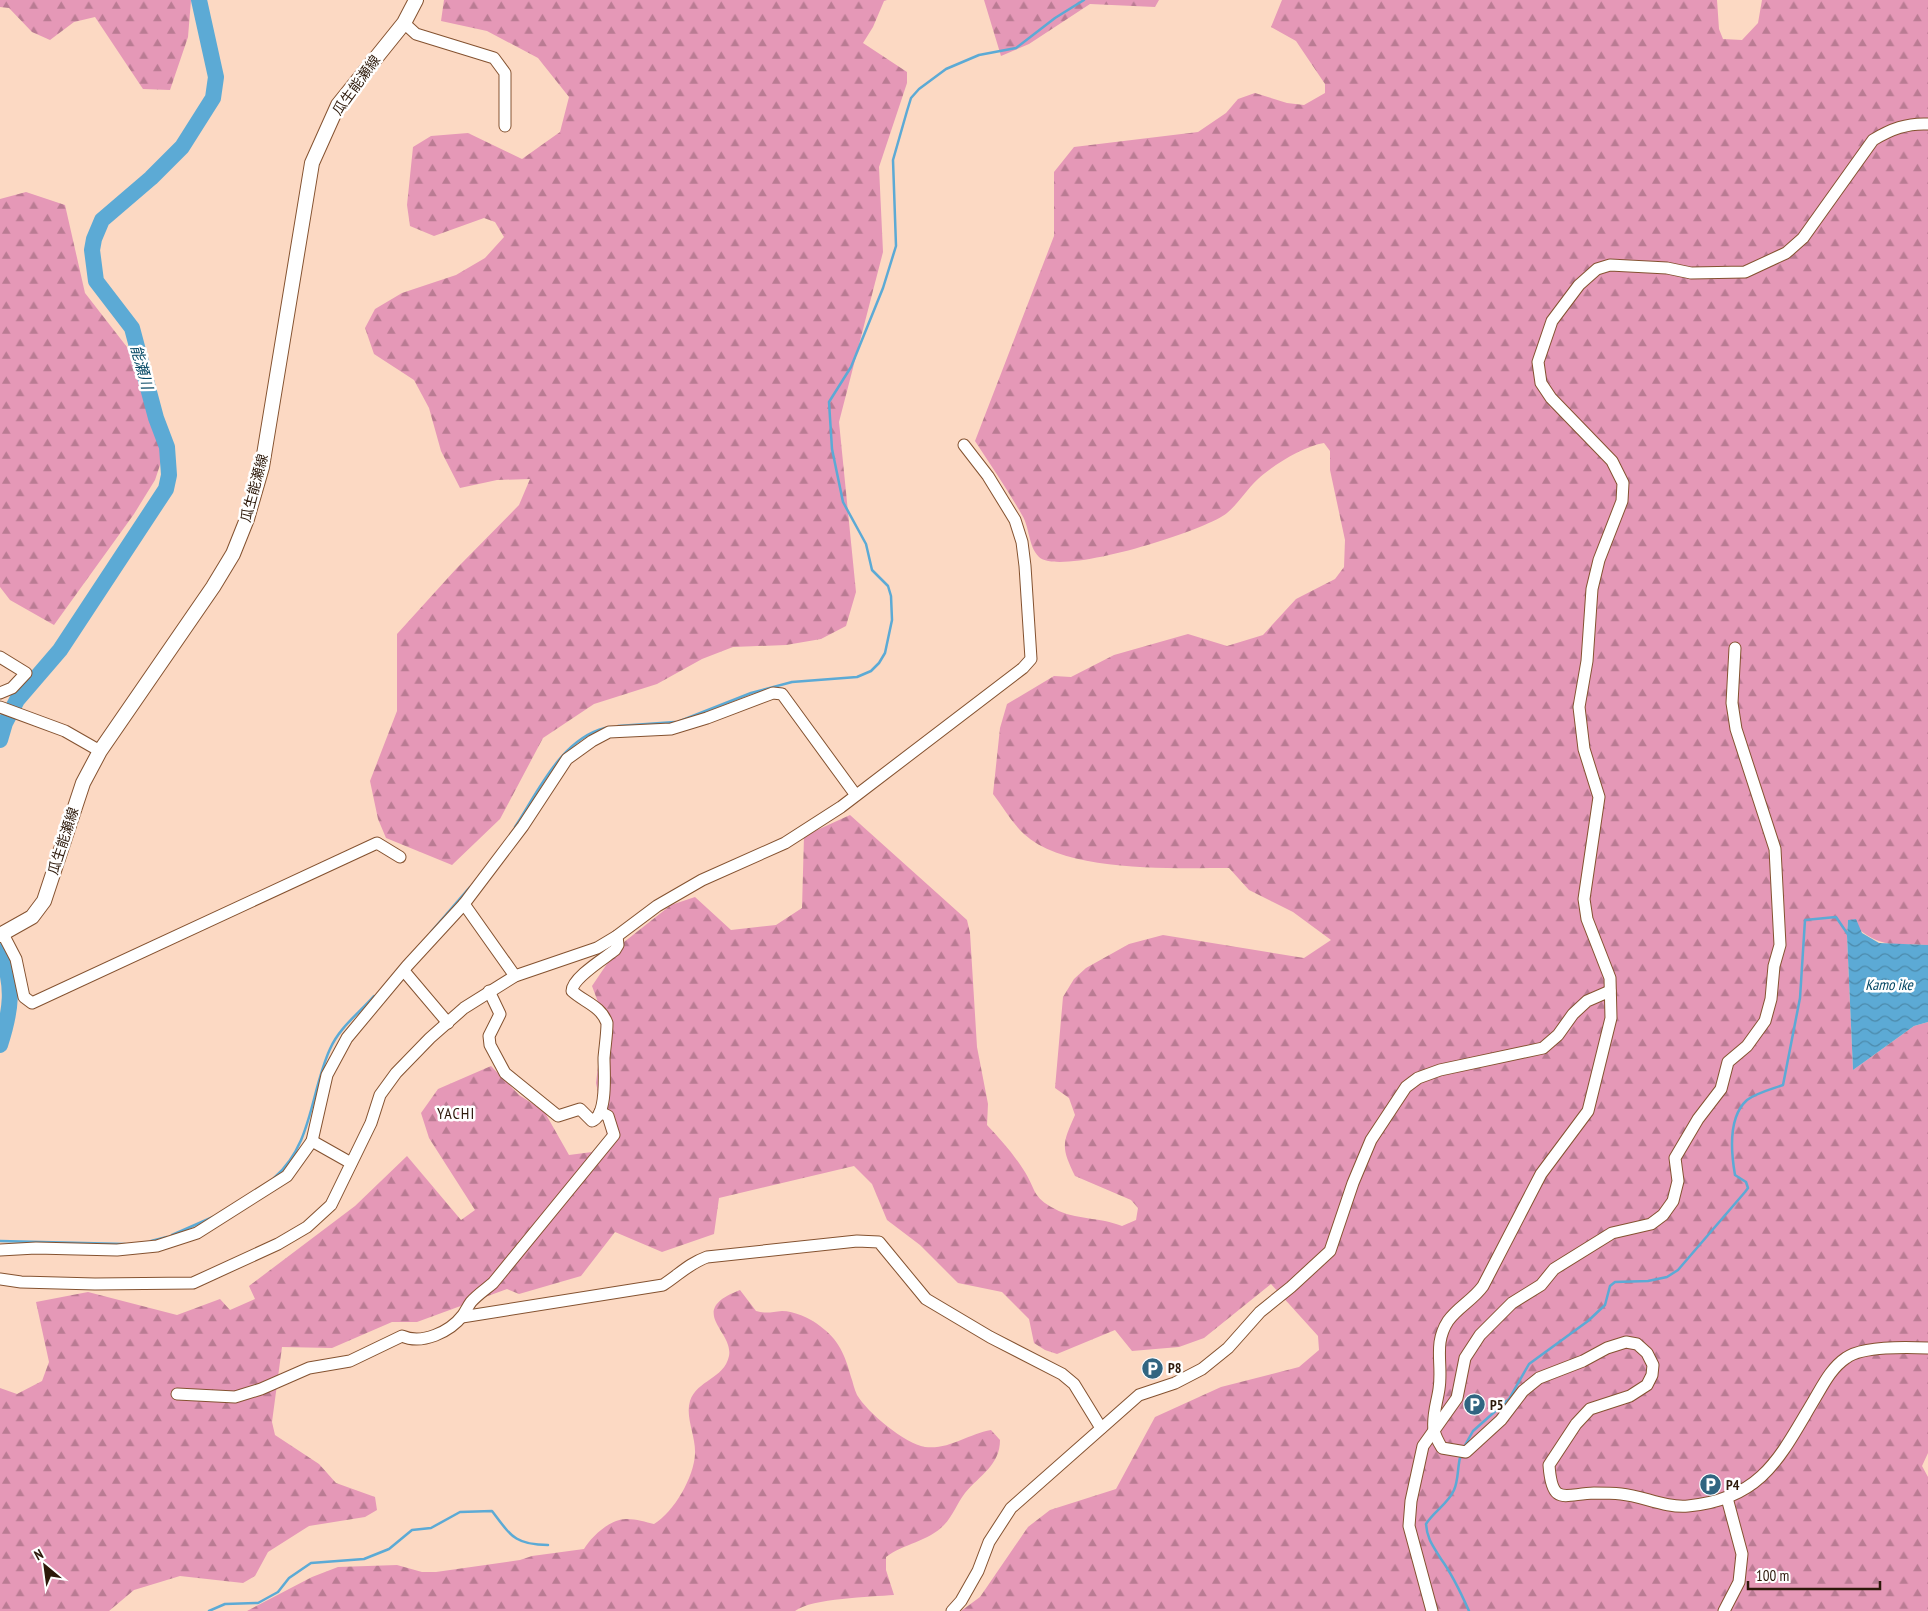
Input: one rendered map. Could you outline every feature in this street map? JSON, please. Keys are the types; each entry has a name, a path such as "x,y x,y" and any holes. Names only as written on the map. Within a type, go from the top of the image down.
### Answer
{"main road":[{"name":"瓜生能瀬線","path":"2,935 32,917 44,901 83,783 100,751 213,587 233,554 247,519 262,467 312,163 338,105 404,23 416,0"}],"street":[{"path":"404,23 416,34 494,58 505,73 505,126"},
{"path":"1928,124 1902,126 1887,131 1873,140 1804,238 1786,253 1745,272 1690,273 1667,268 1610,265 1597,269 1579,285 1552,321 1538,362 1541,383 1551,398 1612,460 1623,482 1622,501 1599,560 1592,589 1587,661 1579,707 1584,750 1598,796 1584,899 1587,919 1610,978 1611,1018 1588,1111 1542,1174 1483,1286 1475,1296 1462,1304 1448,1322 1438,1343 1439,1388 1434,1407 1434,1432 1442,1448 1466,1452 1501,1420 1523,1391 1539,1378 1583,1361 1607,1348 1626,1342 1637,1344 1647,1353 1653,1365 1652,1375 1647,1385 1630,1396 1590,1410 1576,1424 1549,1465 1552,1485 1558,1494 1564,1497 1592,1493 1621,1494 1686,1506 1727,1498 1752,1486 1771,1468 1784,1451 1825,1380 1847,1356 1884,1349 1928,1348"},
{"path":"0,1279 21,1282 95,1284 193,1283 250,1258 307,1227 331,1206 371,1123 380,1095 430,1038 464,1008 516,976 597,948 617,936 657,906 702,880 785,843 841,807 855,794 1023,668 1030,659 1024,558 1015,520 988,476 964,445"},
{"path":"1432,1611 1409,1526 1411,1501 1423,1446 1457,1398 1464,1358 1480,1335 1512,1304 1541,1285 1554,1269 1612,1233 1651,1224 1663,1215 1673,1201 1678,1181 1675,1158 1698,1118 1721,1089 1728,1062 1748,1046 1765,1021 1771,999 1774,966 1780,945 1775,848 1736,729 1732,703 1735,648"},
{"path":"0,657 26,673 12,688 0,693"},
{"path":"0,1250 36,1248 117,1250 158,1246 197,1233 286,1176 312,1141 327,1075 347,1038 464,904 523,826 567,759 592,741 610,732 671,729 707,718 773,692 782,694 855,794"},
{"path":"3,707 65,731 100,751"},
{"path":"2,935 16,959 24,997 32,1003 377,843 400,857"},
{"path":"464,904 516,976"},
{"path":"489,991 500,1014 489,1036 490,1045 505,1073 558,1116 580,1109 592,1120 596,1119 600,1112 604,1092 607,1023 604,1015 596,1007 577,996 572,991 572,987 579,978 614,950 618,945 617,936"},
{"path":"404,971 448,1023"},
{"path":"952,1611 961,1601 978,1571 989,1542 1011,1508 1139,1394 1175,1384 1202,1369 1228,1348 1260,1312 1291,1287 1330,1251 1353,1183 1371,1140 1406,1087 1418,1078 1440,1070 1514,1056 1543,1048 1558,1035 1573,1014 1587,1001 1610,991"},
{"path":"177,1394 235,1397 261,1389 309,1368 350,1361 402,1336 409,1339 426,1338 441,1332 462,1317 472,1302 493,1283 614,1135 608,1116 600,1112"},
{"path":"312,1141 351,1163"},
{"path":"462,1317 663,1285 677,1276 691,1263 707,1258 858,1241 879,1242 926,1299 990,1337 1062,1374 1074,1384 1101,1428"},
{"path":"1724,1611 1739,1582 1742,1554 1727,1498"}],"green space":[{"path":"0,0 191,0 188,37 170,90 143,89 95,17 74,22 50,40 32,32 9,8 0,7"},
{"path":"444,0 887,0 884,1 873,27 863,43 907,72 907,83 879,167 883,252 839,422 856,592 846,626 821,639 786,645 733,647 702,659 657,684 594,704 543,738 500,819 452,865 386,838 378,819 370,781 397,711 397,634 456,569 519,505 530,479 497,480 460,488 441,451 429,408 414,380 374,354 365,328 375,309 402,293 456,275 485,258 504,237 495,222 484,218 434,236 410,226 407,205 413,147 431,136 468,133 522,159 560,132 569,97 538,58 487,31 441,21"},
{"path":"984,0 1159,0 1155,7 1090,4 1029,44 1001,56"},
{"path":"1282,0 1717,0 1719,29 1723,39 1742,40 1758,23 1762,0 1928,0 1928,945 1885,943 1868,936 1848,920 1847,936 1853,1070 1914,1026 1928,1022 1928,1453 1922,1466 1928,1477 1928,1611 961,1611 980,1597 1028,1527 1050,1510 1116,1489 1155,1417 1221,1387 1299,1367 1319,1350 1318,1336 1271,1284 1204,1338 1179,1347 1132,1351 1115,1330 1057,1354 1045,1350 1034,1343 1029,1319 1002,1292 958,1283 920,1245 887,1220 872,1184 854,1166 719,1198 714,1234 662,1252 615,1232 581,1276 519,1294 507,1289 417,1322 392,1322 332,1348 282,1347 272,1422 275,1435 319,1464 336,1483 375,1497 377,1510 365,1517 309,1526 268,1552 255,1576 243,1583 180,1576 134,1590 109,1611 0,1611 0,1388 17,1394 42,1381 49,1362 36,1302 88,1292 177,1315 220,1299 230,1310 255,1299 249,1286 355,1206 407,1156 461,1220 475,1210 429,1138 421,1113 438,1089 491,1066 519,1095 544,1111 569,1155 592,1152 607,1135 596,1083 604,1018 592,986 619,946 671,905 695,897 731,930 776,925 802,908 804,836 850,815 967,920 970,933 977,1047 988,1104 987,1125 1015,1157 1035,1192 1047,1205 1063,1213 1122,1226 1136,1220 1138,1208 1131,1200 1075,1176 1065,1152 1066,1139 1075,1115 1069,1098 1055,1088 1063,997 1074,979 1086,968 1129,944 1163,935 1304,958 1331,940 1293,912 1249,890 1229,868 1121,866 1066,856 1043,847 1020,830 993,794 1000,728 1007,704 1054,676 1071,677 1114,655 1188,634 1227,646 1263,635 1296,599 1335,579 1344,567 1345,540 1330,470 1330,451 1324,443 1307,448 1289,457 1258,479 1227,513 1191,530 1102,557 1052,562 1039,557 1035,553 1022,515 975,441 1054,236 1054,172 1074,147 1198,132 1226,113 1238,99 1255,93 1287,103 1304,105 1325,93 1325,84 1296,41 1271,27"},
{"path":"26,192 65,205 85,293 144,369 164,453 155,480 134,514 54,625 10,600 0,587 0,199"},
{"path":"740,1290 756,1311 766,1313 787,1311 802,1315 827,1331 840,1348 856,1393 862,1402 887,1426 907,1440 917,1445 934,1447 950,1444 991,1430 1000,1440 997,1456 993,1463 965,1493 944,1525 924,1539 886,1557 886,1570 894,1595 814,1603 795,1611 247,1611 312,1577 338,1567 397,1565 422,1572 436,1572 584,1549 602,1529 621,1520 627,1519 654,1524 675,1503 691,1473 695,1447 689,1414 690,1401 698,1388 722,1370 726,1364 729,1356 729,1347 714,1314 716,1306 724,1298"}],"water":[{"name":"Kamo ike","path":"1856,919 1862,933 1879,943 1928,945 1928,1022 1914,1026 1853,1070 1847,936 1848,920"}],"waterway":[{"name":"能瀬川","path":"0,740 5,723 17,700 60,650 166,489 169,475 167,447 156,418 132,328 96,281 92,250 94,239 102,220 151,178 182,147 213,98 216,77 199,0"},
{"path":"680,721 751,693 792,682 857,677 871,671 885,653 892,620 891,596 888,586 872,570 866,544 843,502 832,449 829,402 851,367 883,288 896,246 893,160 907,111 911,98 919,89 946,69 979,55 1016,48 1055,18 1084,0"},
{"path":"618,726 675,722"},
{"path":"515,827 542,783 563,755 589,734 605,728"},
{"path":"431,932 470,887"},
{"path":"1464,1447 1473,1431 1509,1399 1529,1364 1588,1321 1605,1305 1610,1286 1615,1282 1648,1281 1667,1277 1678,1270 1745,1192 1748,1188 1746,1182 1735,1175 1732,1146 1734,1125 1741,1107 1747,1100 1759,1093 1783,1085 1800,998 1805,920 1836,917 1849,936"},
{"name":"能瀬川","path":"0,951 8,975 10,998 7,1021 0,1045"},
{"path":"274,1178 287,1164 304,1134 323,1066 334,1041 344,1027 374,996"},
{"path":"172,1235 213,1217"},
{"path":"151,1241 167,1237"},
{"path":"0,1241 125,1244"},
{"path":"1461,1454 1454,1490 1426,1524 1431,1542 1453,1577 1469,1611"},
{"path":"209,1611 225,1604 258,1603 278,1592 289,1578 311,1563 364,1559 389,1549 412,1530 431,1528 460,1512 492,1511 509,1533 521,1541 537,1545 548,1545"}],"place":[{"name":"P8","path":"1152,1368"},
{"name":"P5","path":"1474,1405"},
{"name":"P4","path":"1710,1485"}],"district":[{"name":"YACHI","path":"456,1113"}]}
